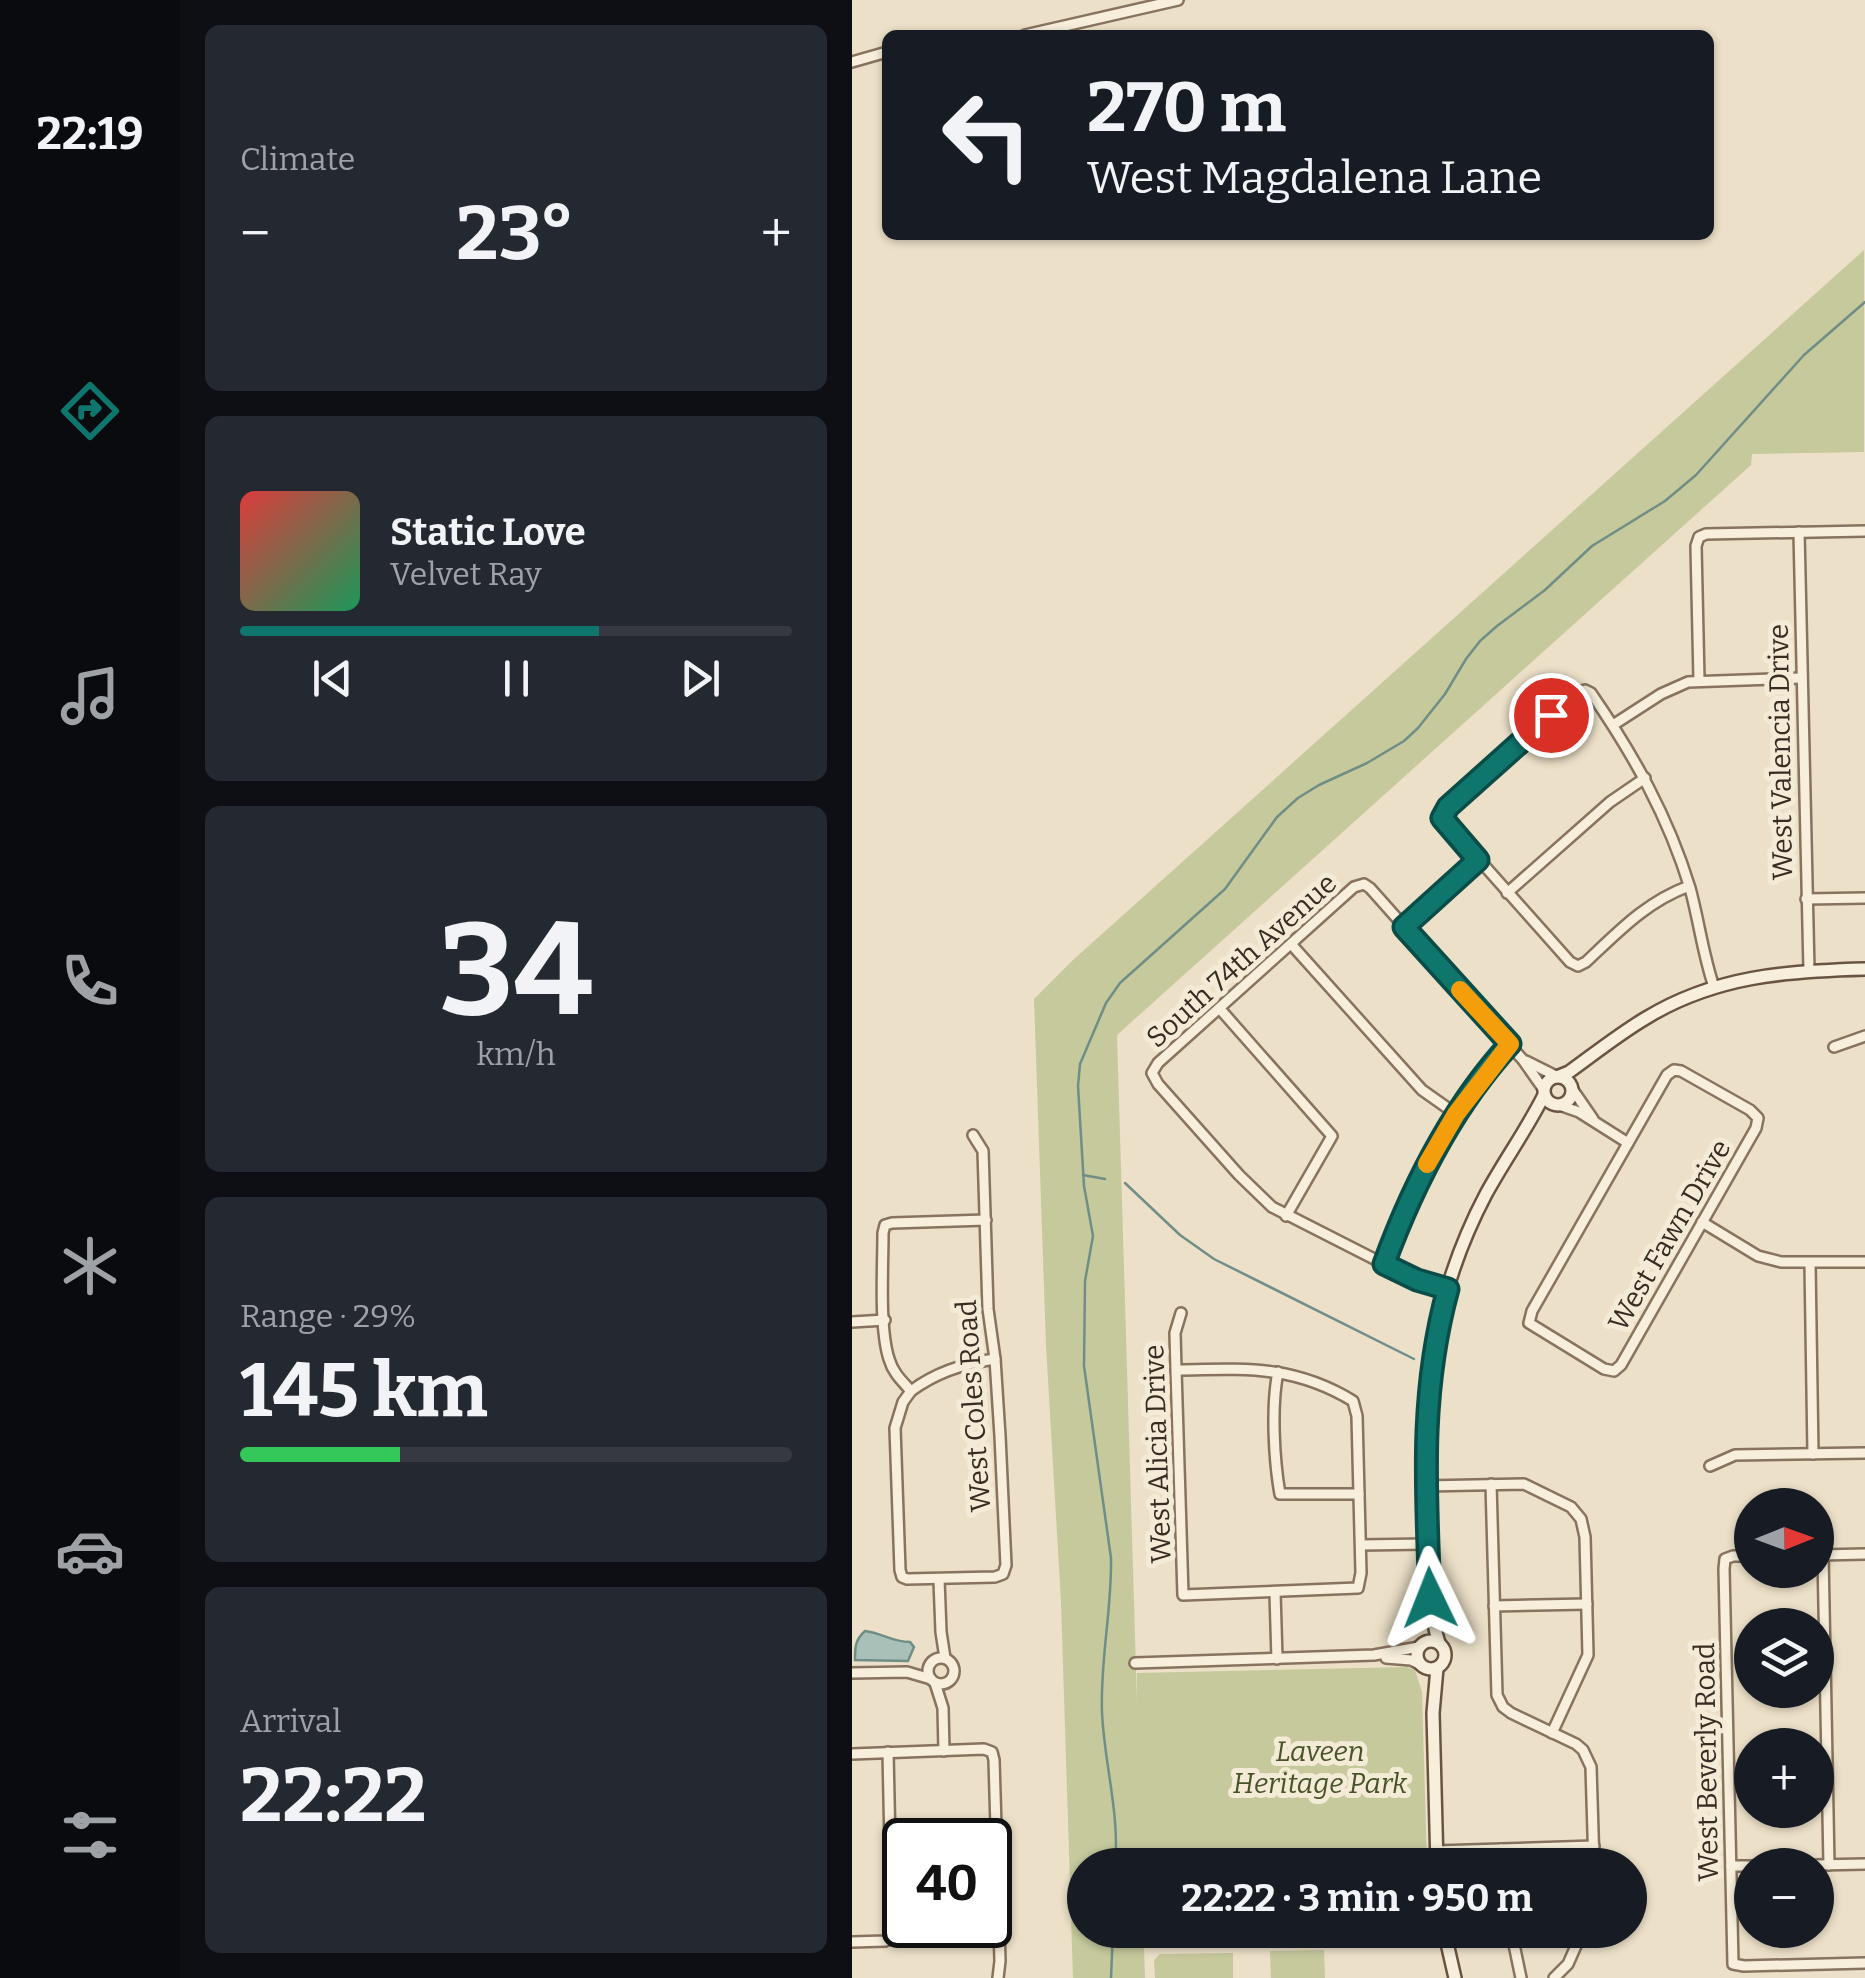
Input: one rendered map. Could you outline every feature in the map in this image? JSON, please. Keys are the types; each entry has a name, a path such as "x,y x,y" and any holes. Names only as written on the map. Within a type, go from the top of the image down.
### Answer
{"street":[{"path":"1047,30 1178,0"},
{"path":"852,62 882,53"},
{"path":"1698,680 1699,536 1864,531"},
{"name":"West Valencia Drive","path":"1799,532 1809,970"},
{"path":"1613,725 1674,687 1698,680 1801,678"},
{"path":"1689,886 1647,906 1578,966 1570,962 1442,818 1448,807 1576,692 1591,693 1645,778 1668,828 1689,886 1714,987"},
{"path":"1507,893 1610,802 1645,778"},
{"path":"1478,860 1404,927 1510,1044 1539,1080 1549,1102 1571,1108 1628,1143"},
{"name":"South 74th Avenue","path":"1286,1216 1239,1174 1152,1073 1158,1063 1354,887 1364,884 1404,927"},
{"path":"1806,899 1864,898"},
{"path":"1291,944 1422,1090 1456,1114"},
{"path":"1374,1655 1406,1659 1428,1667 1444,1661 1430,1598 1427,1544 1425,1424 1438,1326 1458,1257 1547,1081 1647,1017 1714,987 1762,975 1864,968"},
{"path":"1220,1009 1332,1136 1286,1216 1417,1280 1448,1289"},
{"path":"1834,1047 1864,1036"},
{"path":"1384,1264 1403,1213 1456,1114 1510,1044"},
{"path":"1523,1134 1543,1113 1567,1102 1593,1055"},
{"path":"1523,1060 1567,1079 1594,1121"},
{"name":"West Fawn Drive","path":"1674,1070 1758,1118 1702,1222 1614,1371 1604,1369 1529,1323 1532,1311 1628,1143 1667,1075 1674,1070"},
{"name":"West Coles Road","path":"911,1391 895,1428 902,1577 939,1580 1003,1574 1004,1489 988,1309 984,1152 974,1134"},
{"path":"986,1220 885,1225 885,1320 889,1360 911,1391 963,1365 995,1359"},
{"path":"1702,1222 1758,1256 1788,1264 1864,1262"},
{"path":"1810,1264 1813,1454"},
{"name":"West Alicia Drive","path":"1181,1312 1175,1333 1184,1595 1275,1592"},
{"path":"852,1322 885,1320"},
{"path":"1176,1370 1278,1372 1324,1385 1353,1401 1357,1416 1362,1573 1358,1588 1275,1592 1277,1659"},
{"path":"1278,1372 1275,1388 1280,1494 1359,1494"},
{"path":"1710,1466 1735,1455 1864,1453"},
{"path":"1491,1484 1497,1695 1511,1714 1576,1744 1588,1756 1594,1846 1501,1848"},
{"path":"1426,1486 1524,1484 1576,1512 1584,1528 1588,1655 1552,1733"},
{"path":"1361,1545 1427,1544"},
{"path":"1834,1555 1864,1554"},
{"name":"West Beverly Road","path":"1734,1556 1725,1559 1734,1964 1813,1964"},
{"path":"939,1580 941,1632 937,1660 928,1672 943,1708"},
{"path":"1821,1588 1829,1848"},
{"path":"1430,1598 1417,1656 1428,1667 1433,1713 1436,1848"},
{"path":"1494,1606 1587,1604"},
{"path":"1135,1663 1374,1655 1430,1641 1439,1643"},
{"path":"907,1672 937,1660 954,1667 943,1708 944,1751"},
{"path":"852,1673 907,1672 944,1684 951,1679"},
{"path":"852,1754 984,1749 992,1752 998,1978"},
{"path":"852,1942 892,1938 888,1752"},
{"path":"1834,1865 1864,1864"},
{"path":"1448,1948 1455,1978"},
{"path":"1514,1948 1521,1978"},
{"path":"1554,1978 1568,1964 1575,1948"},
{"path":"1814,1978 1813,1964 1864,1963"}],"green space":[{"name":"Laveen Heritage Park","path":"1864,250 1864,452 1752,454 1751,465 1117,1035 1137,1703 1137,1673 1407,1667 1415,1670 1422,1692 1427,1848 1069,1848 1034,999"},
{"path":"1072,1948 1144,1948 1145,1978 1073,1978"},
{"path":"1324,1950 1325,1978 1271,1978 1270,1951"},
{"path":"1233,1953 1233,1978 1155,1978 1154,1960 1160,1954"}],"water":[{"path":"865,1631 910,1642 914,1647 908,1661 855,1660 856,1644"}],"waterway":[{"path":"1116,1848 1102,1712 1111,1558 1084,1366 1085,1281 1093,1236 1084,1186 1078,1086 1080,1064 1106,1003 1120,983 1225,889 1277,817 1319,785 1404,741 1445,694 1480,641 1545,590 1592,546 1665,501 1696,475 1804,355 1865,302"},
{"path":"1083,1175 1105,1179"},
{"path":"1125,1183 1180,1235 1214,1259 1414,1359"},
{"path":"1111,1978 1112,1948"}],"slow traffic":[{"path":"1427,1164 1456,1114 1510,1044 1460,990"}],"route":[{"path":"1430,1598 1425,1424 1434,1348 1448,1289 1384,1264 1403,1213 1439,1142 1510,1044 1404,927 1478,860 1442,818 1448,807 1551,715"}]}
